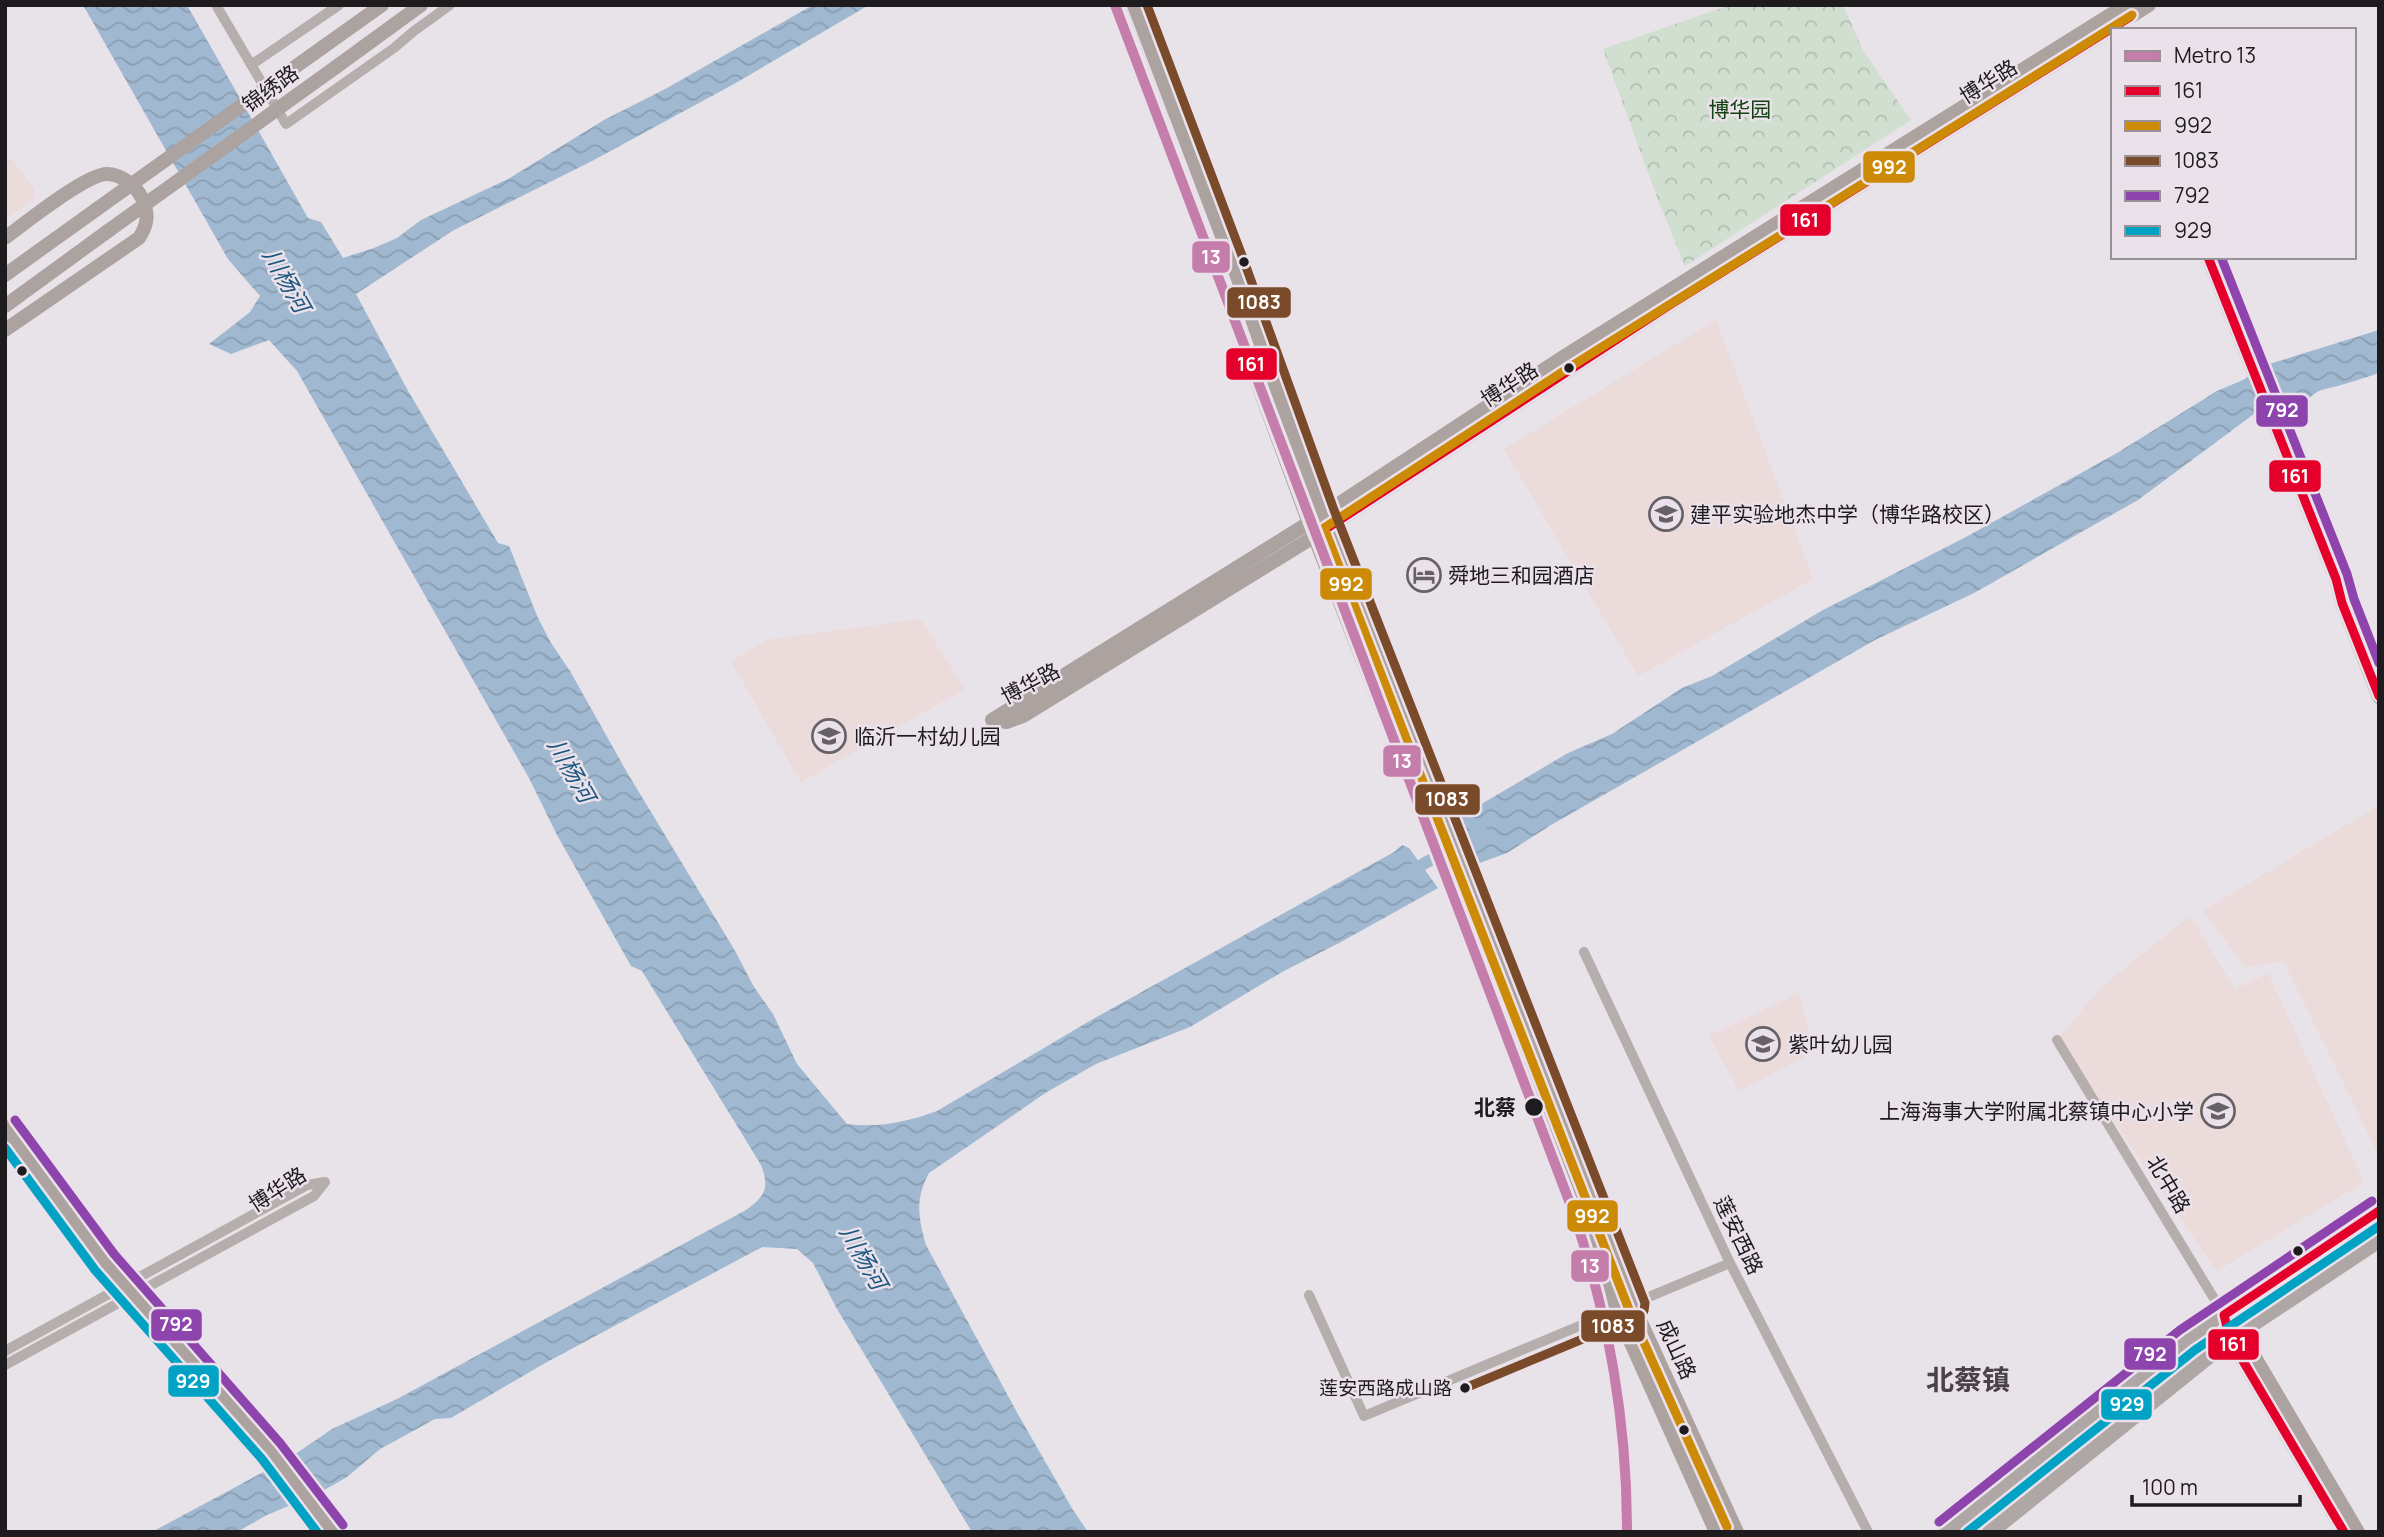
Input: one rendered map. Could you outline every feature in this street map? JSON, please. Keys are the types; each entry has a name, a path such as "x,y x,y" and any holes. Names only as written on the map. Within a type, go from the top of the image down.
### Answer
{"main road":[{"name":"锦绣路","path":"5,275 382,5"},
{"name":"锦绣路","path":"5,306 421,5"},
{"name":"成山路","path":"1118,5 1312,530 1633,1305 1737,1532"},
{"name":"成山路","path":"1134,5 1233,265 1430,811"},
{"name":"博华路","path":"1312,530 992,720 1007,722 1023,716 1326,521 2130,14 2149,5"},
{"path":"5,238 91,178 108,174 135,186 148,215 146,227 139,239 5,330"},
{"path":"2209,259 2336,579 2342,603 2379,697"},
{"name":"成山路","path":"1461,889 1617,1312 1716,1532"},
{"path":"5,1127 104,1262 271,1451 333,1532"},
{"path":"1947,1532 2188,1340 2379,1212"},
{"path":"1990,1532 2235,1336 2379,1240"},
{"name":"北中路","path":"2224,1315 2344,1532"},
{"name":"北中路","path":"2235,1336 2358,1532"}],"street":[{"path":"216,5 286,124 450,5"},
{"path":"251,65 339,5"},
{"name":"莲安西路","path":"1584,952 1730,1263 1868,1532"},
{"name":"北中路","path":"2057,1040 2224,1315"},
{"name":"博华路","path":"5,1351 130,1291 314,1196 325,1182 307,1185 130,1291 5,1365"},
{"path":"1309,1295 1364,1416 1730,1263"}],"shaded area":[{"path":"11,158 35,189 34,199 5,219 5,161"},
{"name":"建平实验地杰中学（博华路校区）","path":"1716,320 1813,579 1638,676 1504,449"},
{"name":"临沂一村幼儿园","path":"920,619 965,689 801,782 731,662 766,640"},
{"path":"2379,805 2379,1156 2283,960 2246,968 2203,911"},
{"name":"上海海事大学附属北蔡镇中心小学","path":"2190,916 2235,989 2268,973 2364,1182 2217,1271 2057,1040 2101,987"},
{"name":"紫叶幼儿园","path":"1799,993 1814,1052 1739,1091 1709,1036"}],"green space":[{"name":"博华园","path":"1730,5 1843,5 1864,52 1911,120 1685,266 1603,49"}],"water":[{"name":"川杨河","path":"83,5 187,5 308,218 321,222 343,258 397,238 421,220 508,179 604,120 667,88 813,5 869,5 734,84 592,161 454,230 356,294 407,389 498,543 509,546 551,643 570,671 754,987 773,1014 797,1064 847,1124 893,1123 937,1111 1093,1019 1394,852 1402,845 1409,848 1438,888 1282,972 1190,1027 1096,1064 1047,1092 929,1173 919,1208 926,1245 1019,1416 1088,1532 972,1532 837,1309 813,1263 797,1249 762,1247 547,1362 451,1418 435,1419 380,1449 347,1477 319,1493 267,1515 237,1532 152,1532 291,1457 332,1429 399,1398 746,1210 761,1196 765,1180 761,1165 642,971 631,966 557,835 529,778 297,371 269,340 231,354 209,344 250,312 260,296 228,259"},
{"path":"2379,330 2379,373 2321,390 2291,409 2258,411 2138,500 1974,593 1875,640 1551,825 1507,853 1477,864 1461,816 1568,753 1612,734 1682,688 1712,676 1823,610 1966,537 2117,453 2217,391 2243,380 2266,365"}],"waterway":[{"path":"1406,874 1481,831"}],"metro line":[{"name":"13","path":"1115,5 1574,1214 1597,1293 1614,1371 1624,1450 1627,1532"}],"transit line":[{"name":"161","path":"1118,5 1315,536 1668,306 2111,29"},
{"name":"1083","path":"1147,5 1334,510 1645,1303 1644,1311 1638,1316 1465,1388"},
{"name":"992","path":"2111,28 2132,15"},
{"name":"161","path":"2112,28 2130,17"},
{"name":"992","path":"1727,1527 1628,1307 1324,528 1570,367 2111,28"},
{"name":"161","path":"2209,259 2336,579 2342,603 2379,696"},
{"name":"792","path":"2222,259 2347,574 2379,663"},
{"name":"792","path":"15,1120 114,1254 280,1443 343,1525"},
{"name":"929","path":"5,1148 95,1270 262,1459 317,1532"},
{"name":"792","path":"1939,1522 2180,1330 2372,1201"},
{"name":"161","path":"2344,1532 2230,1339 2224,1315 2379,1211"},
{"name":"929","path":"1967,1532 2195,1350 2379,1226"}],"place":[{"name":"建平实验地杰中学（博华路校区）","path":"1666,514"},
{"name":"舜地三和园酒店","path":"1424,575"},
{"name":"临沂一村幼儿园","path":"829,736"},
{"name":"紫叶幼儿园","path":"1763,1044"},
{"name":"北蔡","path":"1534,1107"},
{"name":"上海海事大学附属北蔡镇中心小学","path":"2218,1111"},
{"name":"莲安西路成山路","path":"1465,1388"}],"district":[{"name":"北蔡镇","path":"1968,1379"}]}
